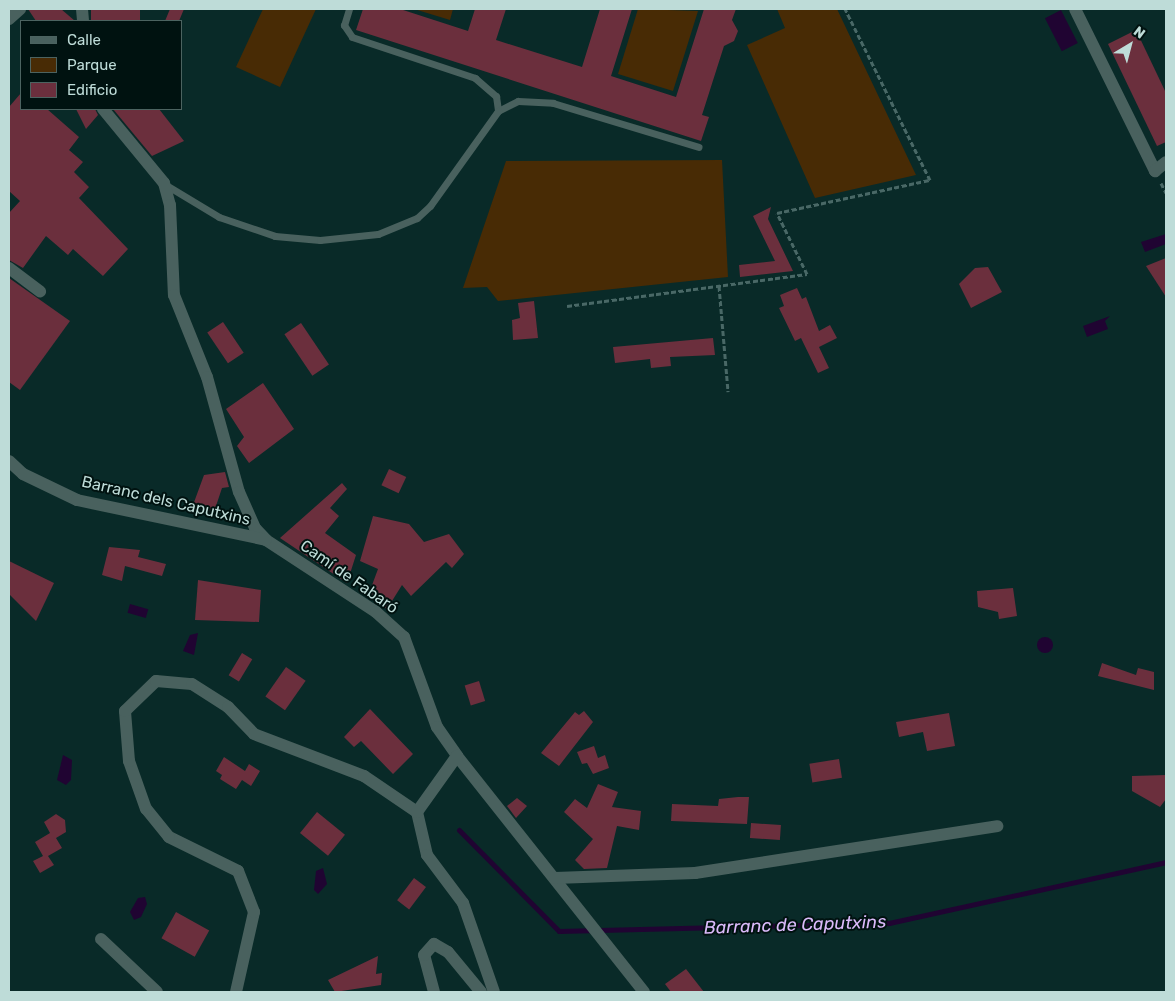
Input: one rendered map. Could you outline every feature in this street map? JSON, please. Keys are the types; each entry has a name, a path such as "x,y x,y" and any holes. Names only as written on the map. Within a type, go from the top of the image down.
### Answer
{"street":[{"path":"9,19 20,9"},
{"path":"1075,9 1155,171 1166,162"},
{"path":"104,110 164,183 170,205 174,295 208,377 238,492 266,540"},
{"path":"9,268 40,291"},
{"name":"Barranc dels Caputxins","path":"9,461 23,474 77,500 266,540"},
{"name":"Camí de Fabaró","path":"266,540 376,612 404,637 437,727 457,756 644,992"},
{"path":"236,992 254,912 238,872 169,837 146,809 129,760 125,711 156,681 192,684 228,707 254,734 364,776 418,812 427,855 463,903 494,992"},
{"path":"418,812 457,756"},
{"path":"555,878 695,873 997,826"},
{"path":"101,939 157,992"},
{"path":"434,992 424,955 434,944 448,952 481,992"}],"lane":[{"path":"348,9 344,25 352,37 475,78 496,96 498,111"},
{"path":"164,183 219,217 275,236 320,240 378,234 416,218 430,206 498,111 518,101 553,103 699,147"}],"path":[{"path":"567,306 807,274 776,213 930,180 845,9"},
{"path":"719,286 728,392"}],"green space":[{"path":"263,9 316,9 280,87 236,67"},
{"path":"414,9 453,9 450,20"},
{"path":"638,9 698,11 673,91 618,74"},
{"path":"777,9 837,9 916,175 815,198 747,45 785,28"},
{"path":"722,160 728,277 498,301 487,287 463,288 506,161"}],"shaded area":[{"path":"1061,10 1078,43 1062,51 1045,18"},
{"path":"1166,234 1166,244 1145,252 1141,242"},
{"path":"1110,316 1105,321 1108,329 1087,337 1083,326"},
{"path":"130,604 148,609 146,618 128,613"},
{"path":"198,633 194,655 183,651 190,635"},
{"path":"1045,637 1051,639 1053,645 1051,651 1045,653 1039,651 1037,645 1039,639"},
{"path":"63,755 72,760 71,780 66,785 57,780"},
{"path":"323,868 327,884 318,894 314,890 316,871"},
{"path":"145,897 147,904 141,917 134,920 130,912 138,898"}],"building":[{"path":"28,9 61,9 74,20 35,20"},
{"path":"91,9 140,9 140,20 91,20"},
{"path":"170,9 184,9 179,20 165,20"},
{"path":"363,9 400,9 468,31 475,9 506,9 496,40 582,67 600,9 632,9 611,76 676,97 704,9 736,9 732,20 738,31 734,41 724,46 702,115 709,117 701,141 356,30"},
{"path":"1136,30 1166,93 1166,142 1157,146 1108,44"},
{"path":"20,94 20,110 48,110 79,137 69,150 83,162 74,172 89,187 79,198 128,249 103,276 73,249 68,255 46,236 23,268 9,260 9,213 20,201 9,191 9,107"},
{"path":"76,110 96,110 98,115 86,129"},
{"path":"114,110 160,110 184,141 152,156"},
{"path":"771,207 768,219 793,271 740,277 739,265 775,261 753,216"},
{"path":"1166,258 1166,297 1146,266"},
{"path":"988,267 1002,292 971,308 959,284 975,268"},
{"path":"9,278 70,321 20,390 9,382"},
{"path":"797,288 802,299 806,297 819,331 830,325 837,338 819,347 829,368 818,373 801,338 795,341 779,308 784,306 780,295"},
{"path":"534,301 538,338 513,340 512,320 520,318 518,303"},
{"path":"223,322 244,353 228,363 207,333"},
{"path":"301,323 329,364 312,376 284,334"},
{"path":"713,338 715,355 670,357 671,366 651,368 650,359 615,363 613,347"},
{"path":"263,383 294,429 249,463 237,446 244,437 226,409"},
{"path":"389,469 406,477 399,493 381,485"},
{"path":"225,472 229,487 222,488 214,512 193,505 204,475"},
{"path":"342,483 347,489 330,508 339,516 325,533 356,555 347,583 280,538"},
{"path":"373,516 409,524 424,542 449,534 464,554 452,568 446,562 411,596 402,585 387,609 368,596 378,569 360,561"},
{"path":"109,547 140,550 138,557 166,564 162,576 125,566 122,581 102,575"},
{"path":"9,561 54,583 36,621 9,594"},
{"path":"198,580 261,590 259,622 195,620"},
{"path":"1013,588 1017,616 999,619 998,612 978,607 977,591"},
{"path":"242,653 252,659 239,681 229,675"},
{"path":"1102,663 1136,675 1138,668 1154,672 1154,690 1098,676"},
{"path":"286,667 306,681 285,710 265,696"},
{"path":"479,681 485,701 471,705 465,685"},
{"path":"370,709 413,754 393,774 361,741 354,747 344,737"},
{"path":"584,711 593,722 559,766 541,753 575,712 579,715"},
{"path":"949,713 955,746 927,751 923,732 899,737 896,722"},
{"path":"594,746 598,758 605,755 609,768 593,774 587,763 582,764 577,752"},
{"path":"224,757 245,771 249,764 260,771 251,786 242,780 236,789 220,779 222,775 216,771"},
{"path":"839,759 842,778 812,782 809,764"},
{"path":"1166,775 1166,799 1160,807 1132,791 1132,776"},
{"path":"598,784 618,792 612,807 641,811 639,830 617,826 607,868 584,869 575,860 593,839 564,812 575,799 587,808"},
{"path":"749,797 747,824 671,821 672,804 718,806 719,799"},
{"path":"517,798 527,806 516,818 507,806"},
{"path":"317,812 345,835 328,856 300,833"},
{"path":"56,814 65,820 66,832 56,838 62,848 48,856 54,865 40,873 33,861 43,856 35,842 50,833 44,822"},
{"path":"751,823 781,825 780,840 750,838"},
{"path":"414,878 426,887 409,909 397,900"},
{"path":"176,912 209,930 195,957 161,938"},
{"path":"378,956 376,974 382,973 381,985 335,992 328,980"},
{"path":"686,969 704,992 671,992 665,984"}],"waterway":[{"name":"Barranc de Caputxins","path":"459,830 559,931 889,923 1166,862"}]}
